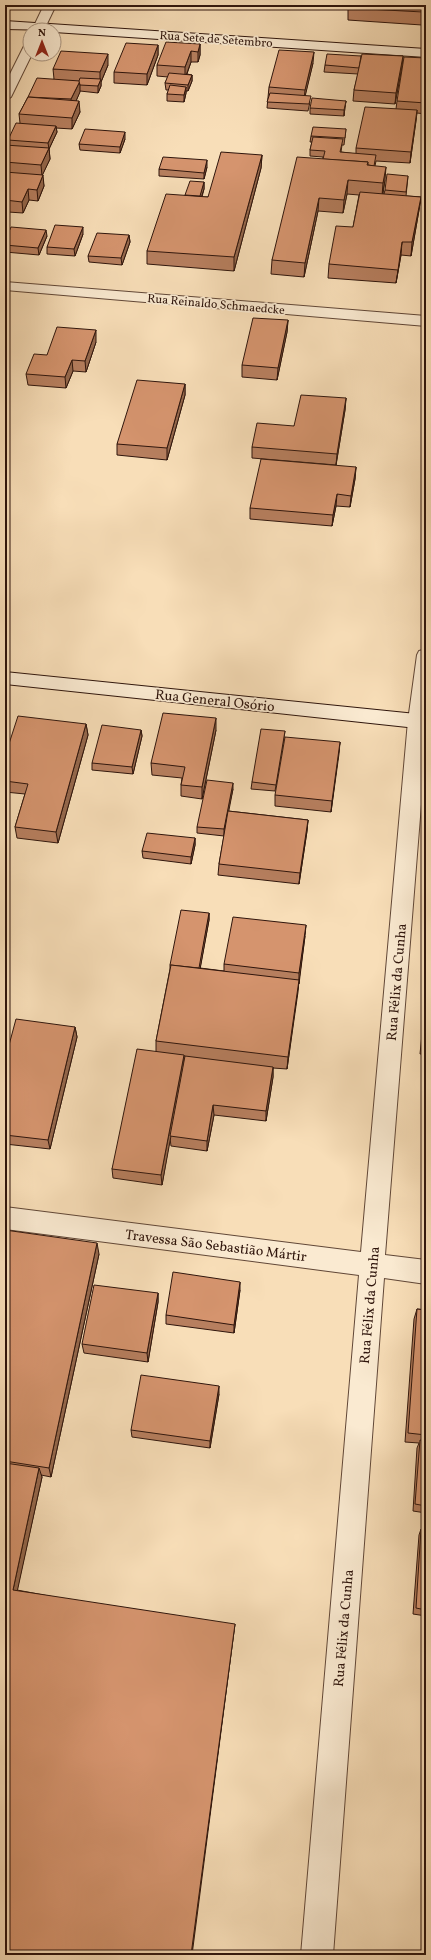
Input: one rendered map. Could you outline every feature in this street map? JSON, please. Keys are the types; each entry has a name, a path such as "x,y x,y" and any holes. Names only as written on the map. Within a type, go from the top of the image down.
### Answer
{"street":[{"path":"41,22 50,5"},
{"name":"Rua Sete de Setembro","path":"5,25 22,27"},
{"name":"Rua Sete de Setembro","path":"62,30 426,53"},
{"path":"5,97 22,62"},
{"name":"Rua Reinaldo Schmaedcke","path":"5,286 426,321"},
{"name":"Rua Félix da Cunha","path":"316,1955 372,1265 422,721 426,655"},
{"name":"Rua General Osório","path":"5,678 422,721"},
{"name":"Travessa São Sebastião Mártir","path":"5,1218 426,1272"}],"building":[{"path":"349,5 425,5 423,12 348,8"},
{"path":"166,42 200,44 198,52 191,51 185,67 157,65"},
{"path":"126,43 158,45 147,74 114,72"},
{"path":"279,50 314,52 305,90 269,87"},
{"path":"62,51 108,54 100,72 53,69 56,62 62,62"},
{"path":"327,54 361,56 359,68 325,65"},
{"path":"362,54 403,56 396,93 354,90"},
{"path":"404,57 426,58 426,103 397,101"},
{"path":"169,73 192,75 188,85 165,83"},
{"path":"37,78 80,81 71,99 28,97"},
{"path":"80,78 101,79 98,86 80,85"},
{"path":"170,85 186,87 184,95 167,94"},
{"path":"270,93 311,96 309,104 267,102"},
{"path":"28,97 79,101 72,118 19,114"},
{"path":"312,98 346,101 344,110 310,108"},
{"path":"365,107 417,110 411,152 356,148"},
{"path":"16,123 56,126 48,143 8,140"},
{"path":"313,127 346,129 345,138 311,136"},
{"path":"85,129 125,132 120,147 79,144"},
{"path":"313,137 343,139 340,152 376,155 374,166 368,165 368,162 323,159 325,151 310,150"},
{"path":"5,145 49,148 41,165 5,162"},
{"path":"221,152 262,155 234,257 147,251 166,194 208,197"},
{"path":"163,157 207,160 204,173 159,169"},
{"path":"297,157 368,162 367,165 386,167 383,183 348,180 344,200 319,198 305,263 272,260"},
{"path":"5,172 43,175 37,190 28,189 22,202 5,200"},
{"path":"387,174 408,176 406,192 385,190"},
{"path":"190,181 204,182 200,196 185,195"},
{"path":"360,192 421,197 412,242 402,242 398,270 329,264 336,226 353,227"},
{"path":"5,211 8,211 5,218"},
{"path":"55,225 83,227 74,249 47,247"},
{"path":"11,227 46,230 38,248 5,245 5,241"},
{"path":"97,233 129,235 121,258 88,256"},
{"path":"253,318 288,320 278,368 242,365"},
{"path":"57,327 96,330 85,361 72,360 65,377 26,374 34,354 47,355"},
{"path":"137,380 185,384 167,448 117,444"},
{"path":"301,395 346,398 337,454 252,447 257,423 294,426"},
{"path":"261,459 356,467 351,496 337,494 333,515 250,508"},
{"path":"163,713 216,718 202,787 181,785 185,767 151,763"},
{"path":"18,716 86,724 56,832 15,827 28,784 5,781 5,756"},
{"path":"102,725 141,730 132,767 92,763"},
{"path":"261,729 285,731 276,785 252,782"},
{"path":"285,737 340,742 332,801 275,795"},
{"path":"207,780 233,783 224,829 197,827"},
{"path":"228,811 308,820 300,873 219,864"},
{"path":"147,833 195,838 191,857 142,851"},
{"path":"181,910 209,913 199,968 170,965"},
{"path":"233,917 306,925 299,973 224,964"},
{"path":"171,965 299,980 288,1057 156,1041"},
{"path":"426,1003 426,1042 423,1041"},
{"path":"16,1019 75,1027 48,1140 5,1135 5,1060"},
{"path":"137,1049 184,1055 161,1175 112,1169"},
{"path":"185,1056 273,1067 266,1111 213,1105 207,1141 170,1136"},
{"path":"5,1230 97,1243 49,1468 5,1461"},
{"path":"173,1272 240,1282 234,1325 166,1315"},
{"path":"94,1285 158,1293 147,1353 82,1344"},
{"path":"417,1309 426,1310 426,1435 408,1433"},
{"path":"141,1375 219,1386 210,1441 131,1430"},
{"path":"420,1440 426,1441 426,1506 415,1504"},
{"path":"5,1463 39,1468 13,1590 235,1624 191,1955 5,1955"},
{"path":"421,1529 426,1529 426,1610 416,1608"}]}
